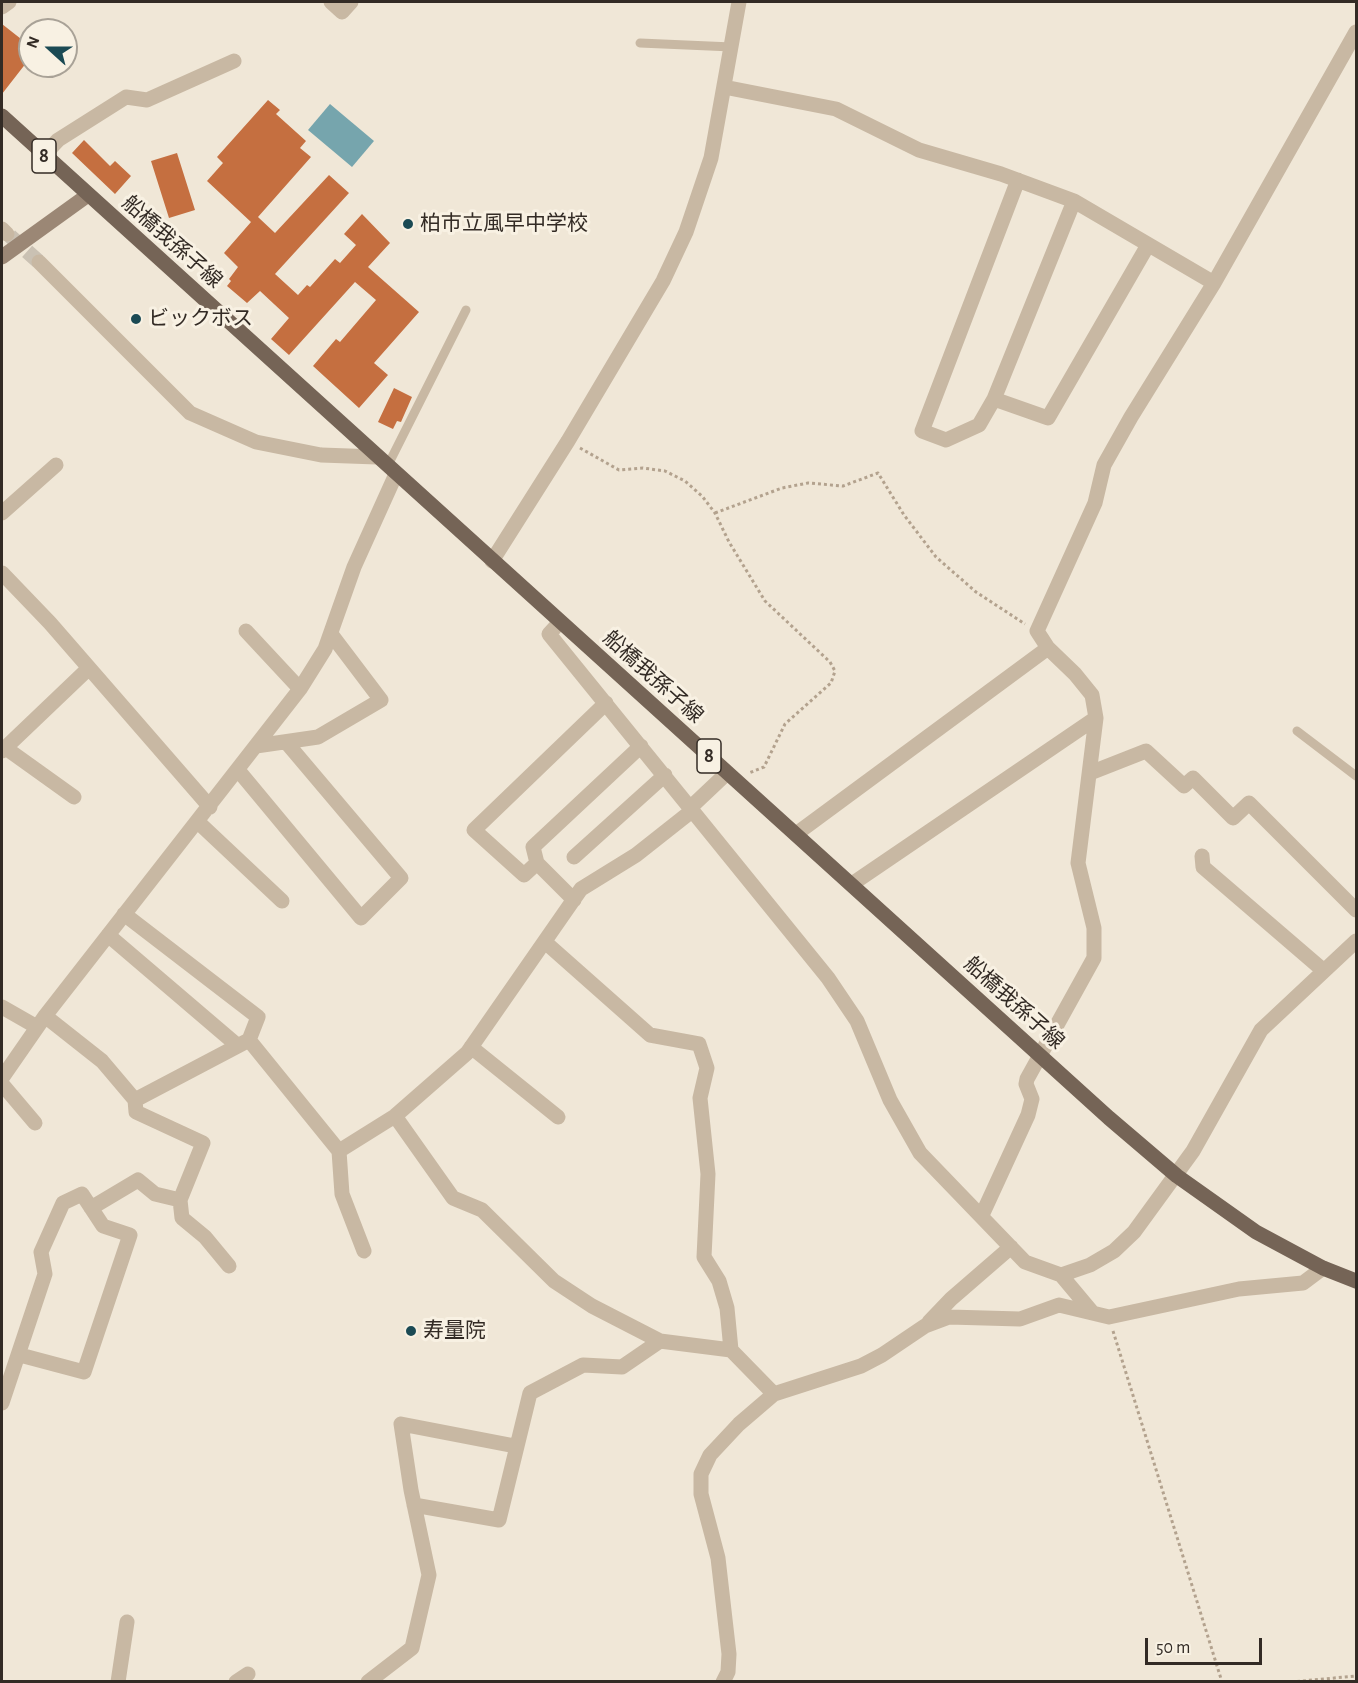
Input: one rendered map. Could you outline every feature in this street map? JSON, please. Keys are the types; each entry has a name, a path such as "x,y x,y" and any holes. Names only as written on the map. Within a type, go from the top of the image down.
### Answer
{"main road":[{"name":"船橋我孫子線","path":"2,116 43,156 1040,1056 1177,1176 1256,1232 1323,1268 1356,1281"}],"street":[{"path":"2,7 9,2"},
{"path":"331,2 342,12 351,2"},
{"path":"492,561 568,441 663,281 686,232 711,158 740,2"},
{"path":"982,1215 1028,1115 1032,1099 1026,1084 1094,958 1094,928 1078,863 1096,718 1092,695 1075,674 1048,648 1037,632 1095,503 1104,465 1131,417 1214,284 1356,32"},
{"path":"43,156 58,140 126,97 147,100 234,61"},
{"path":"724,87 836,108 919,150 1018,180 1074,201 1214,284"},
{"path":"1018,180 922,431 946,440 979,425 994,399 1074,201"},
{"path":"2,257 88,195"},
{"path":"994,399 1048,418 1148,245"},
{"path":"2,1078 41,1022 300,689 325,649 331,634 387,466 256,442 190,413 39,262"},
{"path":"2,513 56,465"},
{"path":"2,573 210,807"},
{"path":"560,622 549,633 828,978 857,1021 890,1100 920,1153 1025,1262 1061,1275 1092,1312"},
{"path":"246,631 300,689"},
{"path":"256,746 318,737 381,700 331,634"},
{"path":"796,834 1048,648"},
{"path":"74,797 4,750 88,668"},
{"path":"537,863 524,875 474,830 606,703"},
{"path":"852,884 1096,718"},
{"path":"238,770 361,918 401,878 285,742"},
{"path":"574,900 537,863 533,848 641,746"},
{"path":"1090,773 1146,752 1184,786 1193,778 1233,818 1249,802 1356,910"},
{"path":"574,857 665,775"},
{"path":"339,1151 394,1116 439,1079 471,1047 581,889 636,855 731,776"},
{"path":"198,822 282,901"},
{"path":"1202,856 1203,867 1324,971"},
{"path":"124,914 258,1017 244,1043 135,1100"},
{"path":"108,935 244,1043 339,1151 342,1194 364,1251"},
{"path":"1061,1275 1090,1265 1114,1251 1134,1232 1177,1176 1261,1029 1356,941"},
{"path":"545,942 650,1035 699,1044 707,1068 700,1098 708,1173 704,1257 719,1281 727,1308 730,1350"},
{"path":"2,1006 41,1022 102,1061 135,1100 136,1112 203,1143 180,1200 182,1218 205,1237 229,1266"},
{"path":"471,1047 558,1117"},
{"path":"2,1084 35,1123"},
{"path":"394,1116 453,1198 482,1210 555,1281 592,1306 660,1341 730,1350 774,1394"},
{"path":"91,1208 138,1180 155,1194 180,1200"},
{"path":"2,1403 20,1355 45,1274 41,1252 63,1203 81,1194 103,1226 130,1235 84,1372 20,1355"},
{"path":"723,1682 728,1672 729,1654 718,1558 701,1494 701,1474 710,1455 739,1424 774,1394 861,1366 882,1355 925,1326 951,1299 1011,1248"},
{"path":"925,1326 949,1317 1020,1319 1059,1305 1109,1317 1239,1289 1303,1283 1323,1268"},
{"path":"414,1505 499,1520 515,1446 530,1393 583,1365 622,1367 660,1341"},
{"path":"368,1682 412,1648 429,1575 414,1505 401,1424 515,1446"},
{"path":"118,1682 127,1622"}],"lane":[{"path":"640,43 732,47"},
{"path":"387,466 466,310"},
{"path":"1297,731 1356,776"}],"path":[{"path":"568,441 619,470 643,468 665,471 686,481 715,513 729,542 765,601 816,645 831,662 835,671 831,683 785,724 764,767 731,776"},
{"path":"715,513 782,488 808,483 843,486 878,473 917,533 936,557 976,592 1037,632"},
{"path":"1109,1317 1222,1682"},
{"path":"1291,1682 1356,1676"}],"water":[{"path":"330,104 374,141 352,167 308,130"}],"building":[{"path":"2,24 18,37 18,73 2,94"},
{"path":"268,100 280,110 276,114 306,141 300,148 311,157 258,217 275,233 329,175 349,193 275,274 298,295 307,285 310,287 335,259 340,263 356,245 344,234 362,214 390,243 368,267 419,312 374,363 388,375 359,408 313,366 336,339 340,342 376,300 355,282 289,355 271,339 289,318 260,291 247,303 227,286 238,267 224,253 251,222 207,181 223,163 217,157"},
{"path":"84,140 110,166 115,161 131,176 115,194 72,153"},
{"path":"177,153 195,210 169,218 151,161"},
{"path":"394,388 412,397 401,422 397,421 393,429 378,422"}],"tunnel":[{"path":"10,236 39,262"}],"place":[{"name":"柏市立風早中学校","path":"408,224"},
{"name":"ビックボス","path":"136,319"},
{"name":"寿量院","path":"411,1331"}]}
